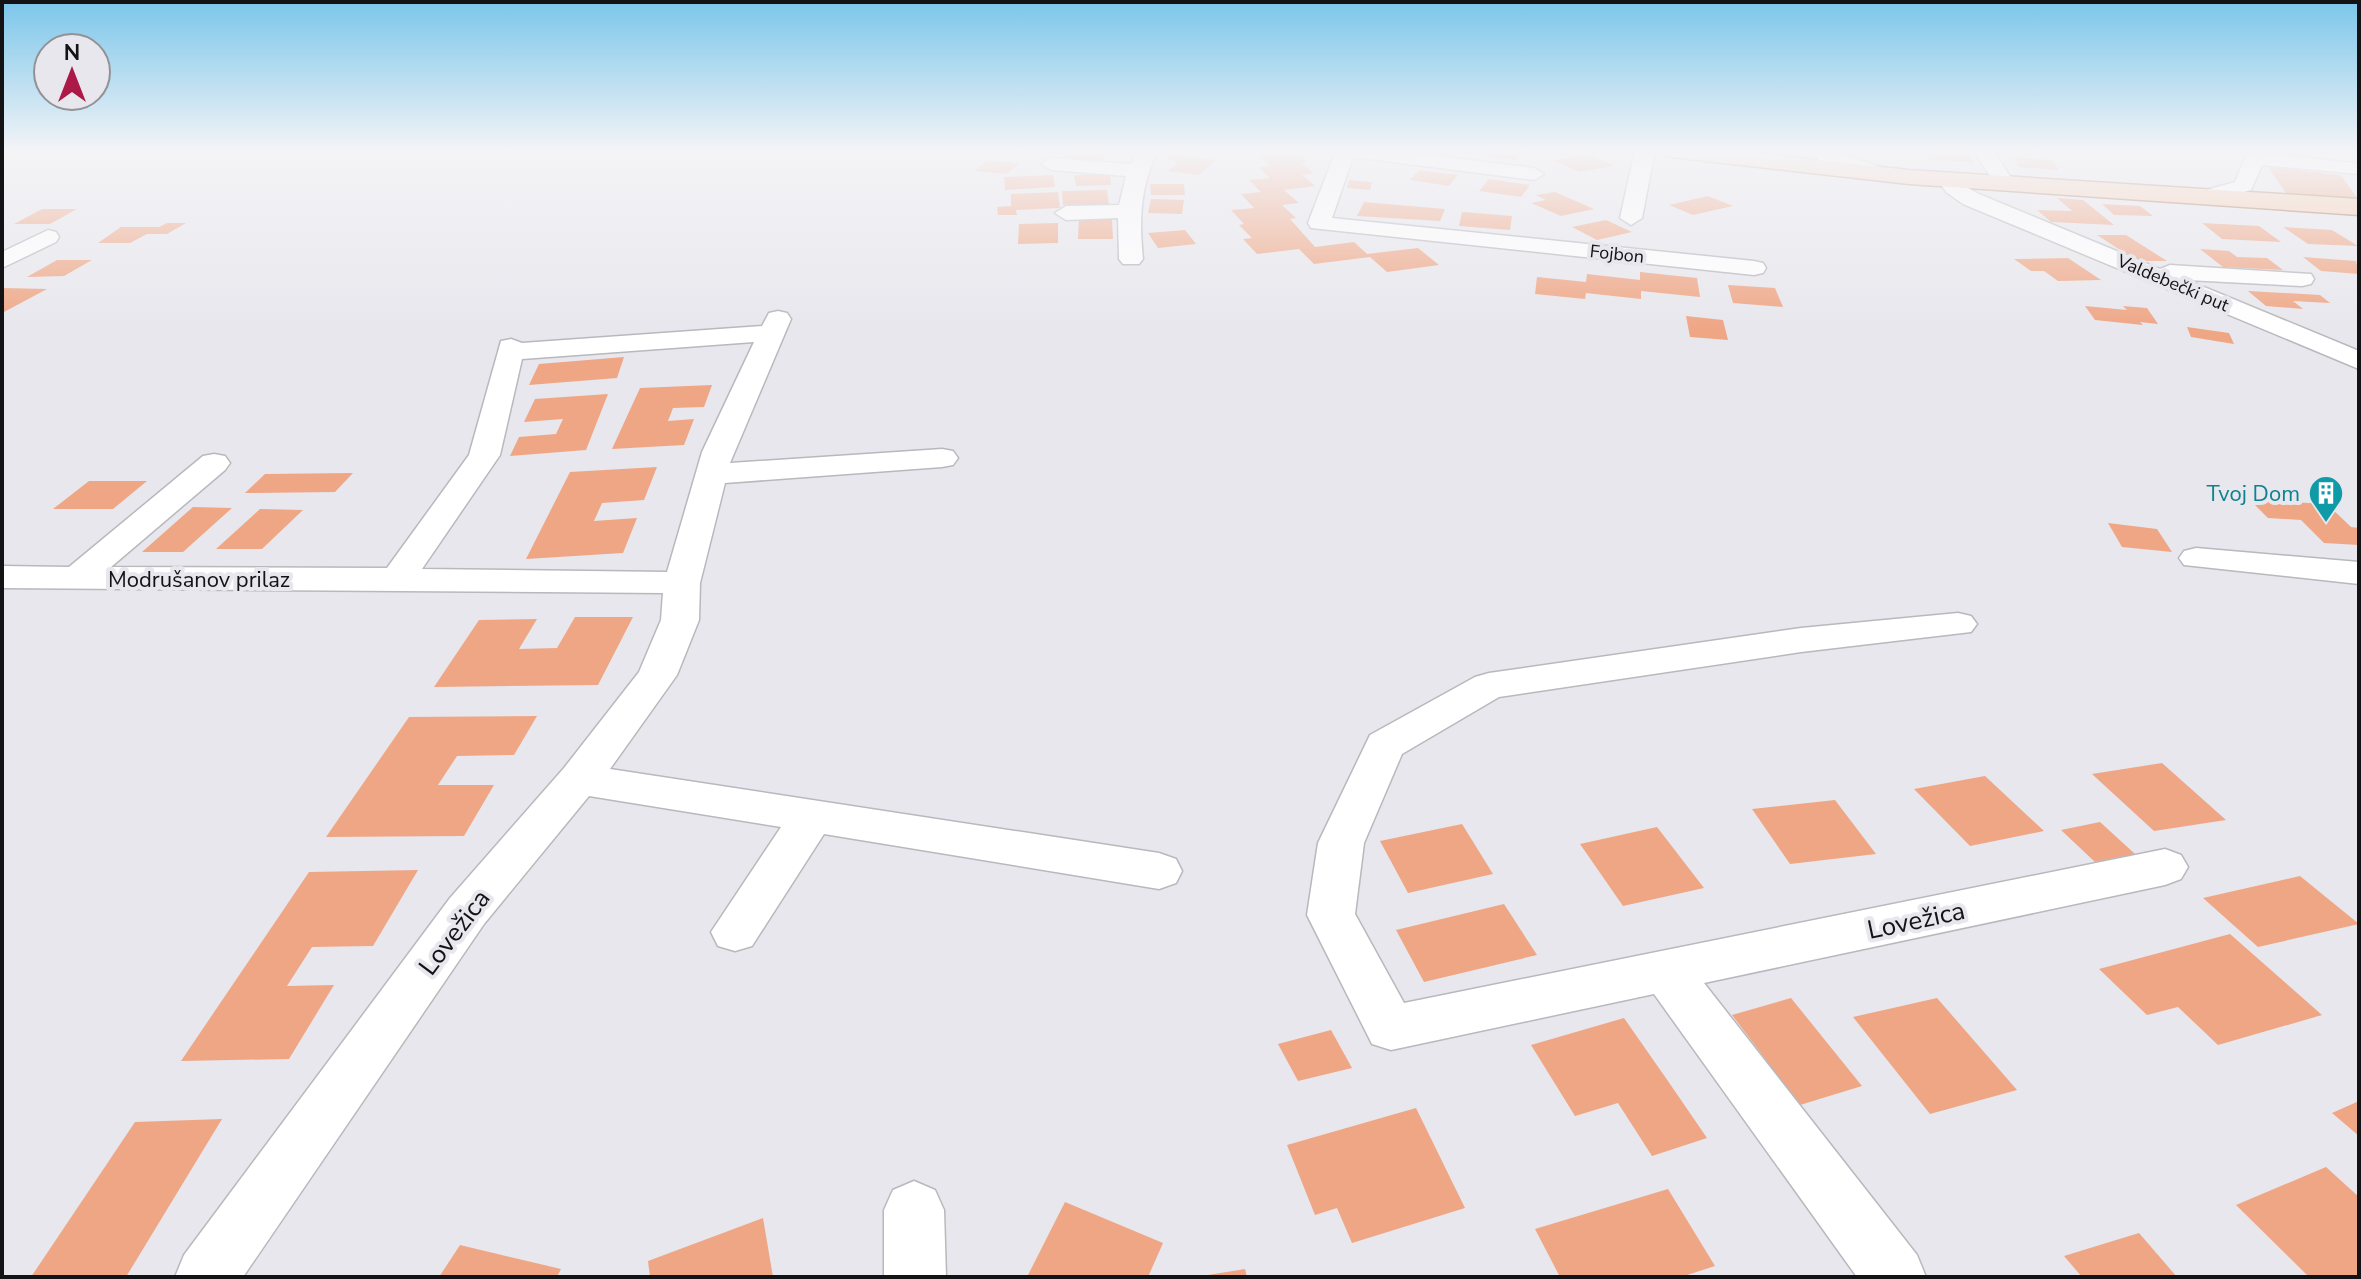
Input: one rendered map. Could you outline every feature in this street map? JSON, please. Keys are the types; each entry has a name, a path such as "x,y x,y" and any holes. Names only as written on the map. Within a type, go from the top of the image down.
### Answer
{"street":[{"name":"Fojbon","path":"1324,210 1319,223 1754,268"},
{"path":"1631,218 1633,210"},
{"name":"Valdebečki put","path":"1997,210 2359,361"},
{"path":"1066,213 1127,211 1131,259"},
{"path":"2,261 48,237"},
{"path":"2143,271 2302,279"},
{"name":"Lovežica","path":"206,1277 467,911 579,779 657,675 680,620 682,583 717,452 775,326 511,349 484,455 397,579"},
{"path":"711,474 942,458"},
{"path":"77,578 214,463"},
{"path":"2196,558 2359,573"},
{"name":"Modrušanov prilaz","path":"2,577 397,579"},
{"path":"397,579 682,583"},
{"name":"Lovežica","path":"1958,624 1801,640 1489,686 1385,745 1341,843 1331,915 1391,1028 2165,867"},
{"path":"579,779 1159,871"},
{"path":"735,932 813,816"},
{"path":"1667,973 1895,1277"},
{"path":"914,1210 915,1277"}],"building":[{"path":"41,210 76,210 50,224 14,224"},
{"path":"997,210 1023,210 1016,210 1017,215 998,215"},
{"path":"1149,210 1183,210 1182,214 1148,213"},
{"path":"1231,210 1287,210 1296,218 1290,219 1315,247 1354,242 1367,254 1418,248 1439,265 1387,272 1370,257 1314,264 1299,249 1257,254 1243,239 1252,238 1239,225 1244,224"},
{"path":"1360,210 1445,210 1440,221 1357,216"},
{"path":"1546,210 1591,210 1561,216"},
{"path":"1680,210 1717,210 1693,215"},
{"path":"2037,210 2095,210 2114,225 2051,222"},
{"path":"2108,210 2145,210 2153,216 2114,215"},
{"path":"1462,212 1512,216 1510,230 1459,226"},
{"path":"1112,218 1113,239 1078,239 1079,219"},
{"path":"1606,220 1632,232 1597,240 1572,227"},
{"path":"167,223 186,223 167,234 147,234 130,243 98,243 121,227 159,227"},
{"path":"1058,223 1058,243 1018,244 1019,224"},
{"path":"2202,223 2259,226 2281,242 2222,239"},
{"path":"2283,227 2332,230 2358,246 2308,244"},
{"path":"1185,230 1196,244 1158,248 1148,233"},
{"path":"2097,235 2126,235 2167,261 2137,261"},
{"path":"2200,249 2229,251 2237,257 2267,258 2283,270 2223,267"},
{"path":"2303,257 2356,261 2359,274 2321,271"},
{"path":"2068,258 2101,280 2058,281 2044,271 2031,271 2014,259"},
{"path":"57,260 92,260 64,276 27,277"},
{"path":"1640,272 1697,278 1700,297 1641,291 1641,299 1586,293 1585,299 1535,294 1537,277 1586,282 1587,274 1640,280"},
{"path":"1728,285 1775,288 1783,307 1733,303"},
{"path":"2,288 47,289 2,313"},
{"path":"2248,291 2320,295 2330,303 2293,301 2303,309 2266,306"},
{"path":"2085,306 2127,310 2123,306 2147,308 2158,324 2095,320"},
{"path":"1686,316 1723,320 1728,340 1690,337"},
{"path":"2187,327 2229,333 2234,344 2191,337"},
{"path":"624,357 617,378 529,385 539,364"},
{"path":"712,385 704,407 673,408 668,421 694,419 684,445 612,449 640,388"},
{"path":"608,394 586,450 510,456 519,437 556,434 563,419 524,422 535,399"},
{"path":"657,467 644,500 602,503 594,521 637,518 623,553 526,559 570,472"},
{"path":"353,473 335,492 245,493 265,474"},
{"path":"89,481 147,481 113,509 53,509"},
{"name":"Tvoj Dom","path":"2250,500 2327,504 2351,527 2359,528 2359,545 2324,543 2301,520 2268,518"},
{"path":"193,507 232,508 183,552 142,552"},
{"path":"260,509 303,510 262,549 216,549"},
{"path":"2108,523 2157,529 2172,552 2122,547"},
{"path":"575,617 633,617 598,685 434,687 479,620 537,619 519,649 557,648"},
{"path":"537,716 514,755 457,756 438,785 494,785 464,836 326,837 409,717"},
{"path":"2162,763 2226,820 2154,831 2092,774"},
{"path":"1985,776 2044,831 1970,846 1914,789"},
{"path":"1835,800 1876,854 1790,864 1752,809"},
{"path":"2100,822 2135,854 2095,862 2061,830"},
{"path":"1462,824 1493,874 1408,893 1380,841"},
{"path":"1657,827 1704,888 1623,906 1580,844"},
{"path":"418,870 373,946 312,947 287,986 334,985 289,1059 181,1061 309,872"},
{"path":"2300,876 2359,924 2258,947 2203,898"},
{"path":"1504,904 1537,955 1424,982 1396,930"},
{"path":"2230,934 2322,1015 2218,1045 2178,1007 2147,1015 2099,969"},
{"path":"1791,998 1862,1086 1800,1105 1732,1015"},
{"path":"1937,998 2017,1090 1930,1114 1853,1017"},
{"path":"1624,1018 1707,1138 1652,1156 1618,1103 1575,1116 1531,1045"},
{"path":"1331,1030 1352,1068 1298,1081 1278,1044"},
{"path":"2359,1101 2359,1136 2332,1113"},
{"path":"1416,1108 1465,1208 1352,1243 1337,1208 1315,1215 1287,1145"},
{"path":"222,1119 126,1277 31,1277 135,1122"},
{"path":"2326,1167 2359,1197 2359,1277 2309,1277 2236,1205"},
{"path":"1668,1189 1715,1266 1681,1277 1560,1277 1535,1229"},
{"path":"1065,1202 1163,1243 1148,1277 1027,1277"},
{"path":"763,1218 773,1277 650,1277 648,1261"},
{"path":"2139,1233 2177,1277 2082,1277 2064,1256"},
{"path":"460,1245 561,1269 557,1277 439,1277"},
{"path":"1245,1269 1247,1277 1208,1277 1208,1275"}],"place":[{"name":"Tvoj Dom","path":"2326,524"}]}
